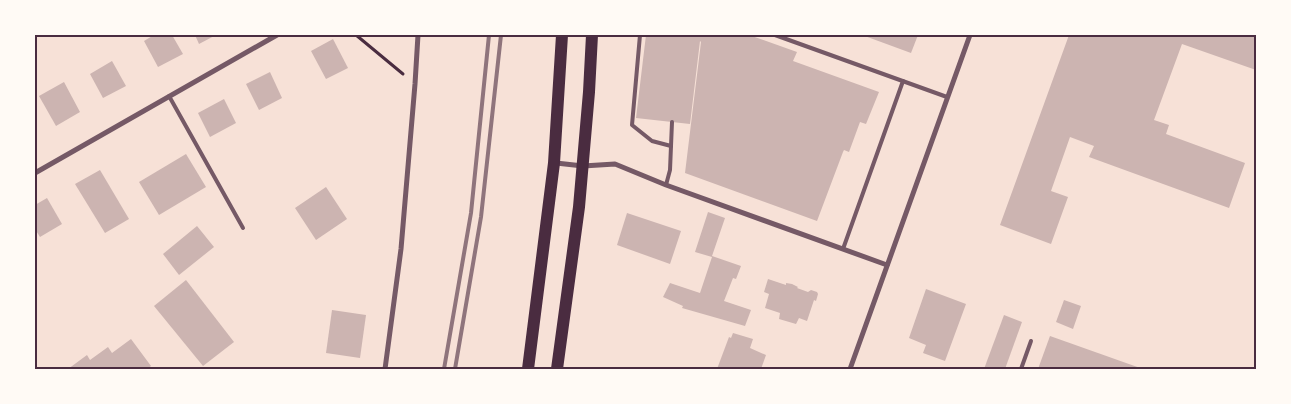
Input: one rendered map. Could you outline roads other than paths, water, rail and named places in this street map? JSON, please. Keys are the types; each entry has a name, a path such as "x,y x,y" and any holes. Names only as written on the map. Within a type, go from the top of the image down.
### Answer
{"main road":[{"path":"528,369 554,162 562,35"},
{"path":"556,369 579,206 592,35"}],"street":[{"path":"35,173 277,35"},
{"path":"385,369 401,249 418,35"},
{"path":"850,369 970,35"},
{"path":"554,162 583,166 615,164 666,185 887,265"}],"lane":[{"path":"640,35 632,125 652,141 671,146"},
{"path":"774,35 947,97"},
{"path":"842,249 903,81"},
{"path":"169,96 243,228"},
{"path":"666,185 670,170 672,122"},
{"path":"1021,369 1031,341"}],"railway":[{"path":"444,369 471,213 489,35"},
{"path":"455,369 481,217 501,35"}]}
